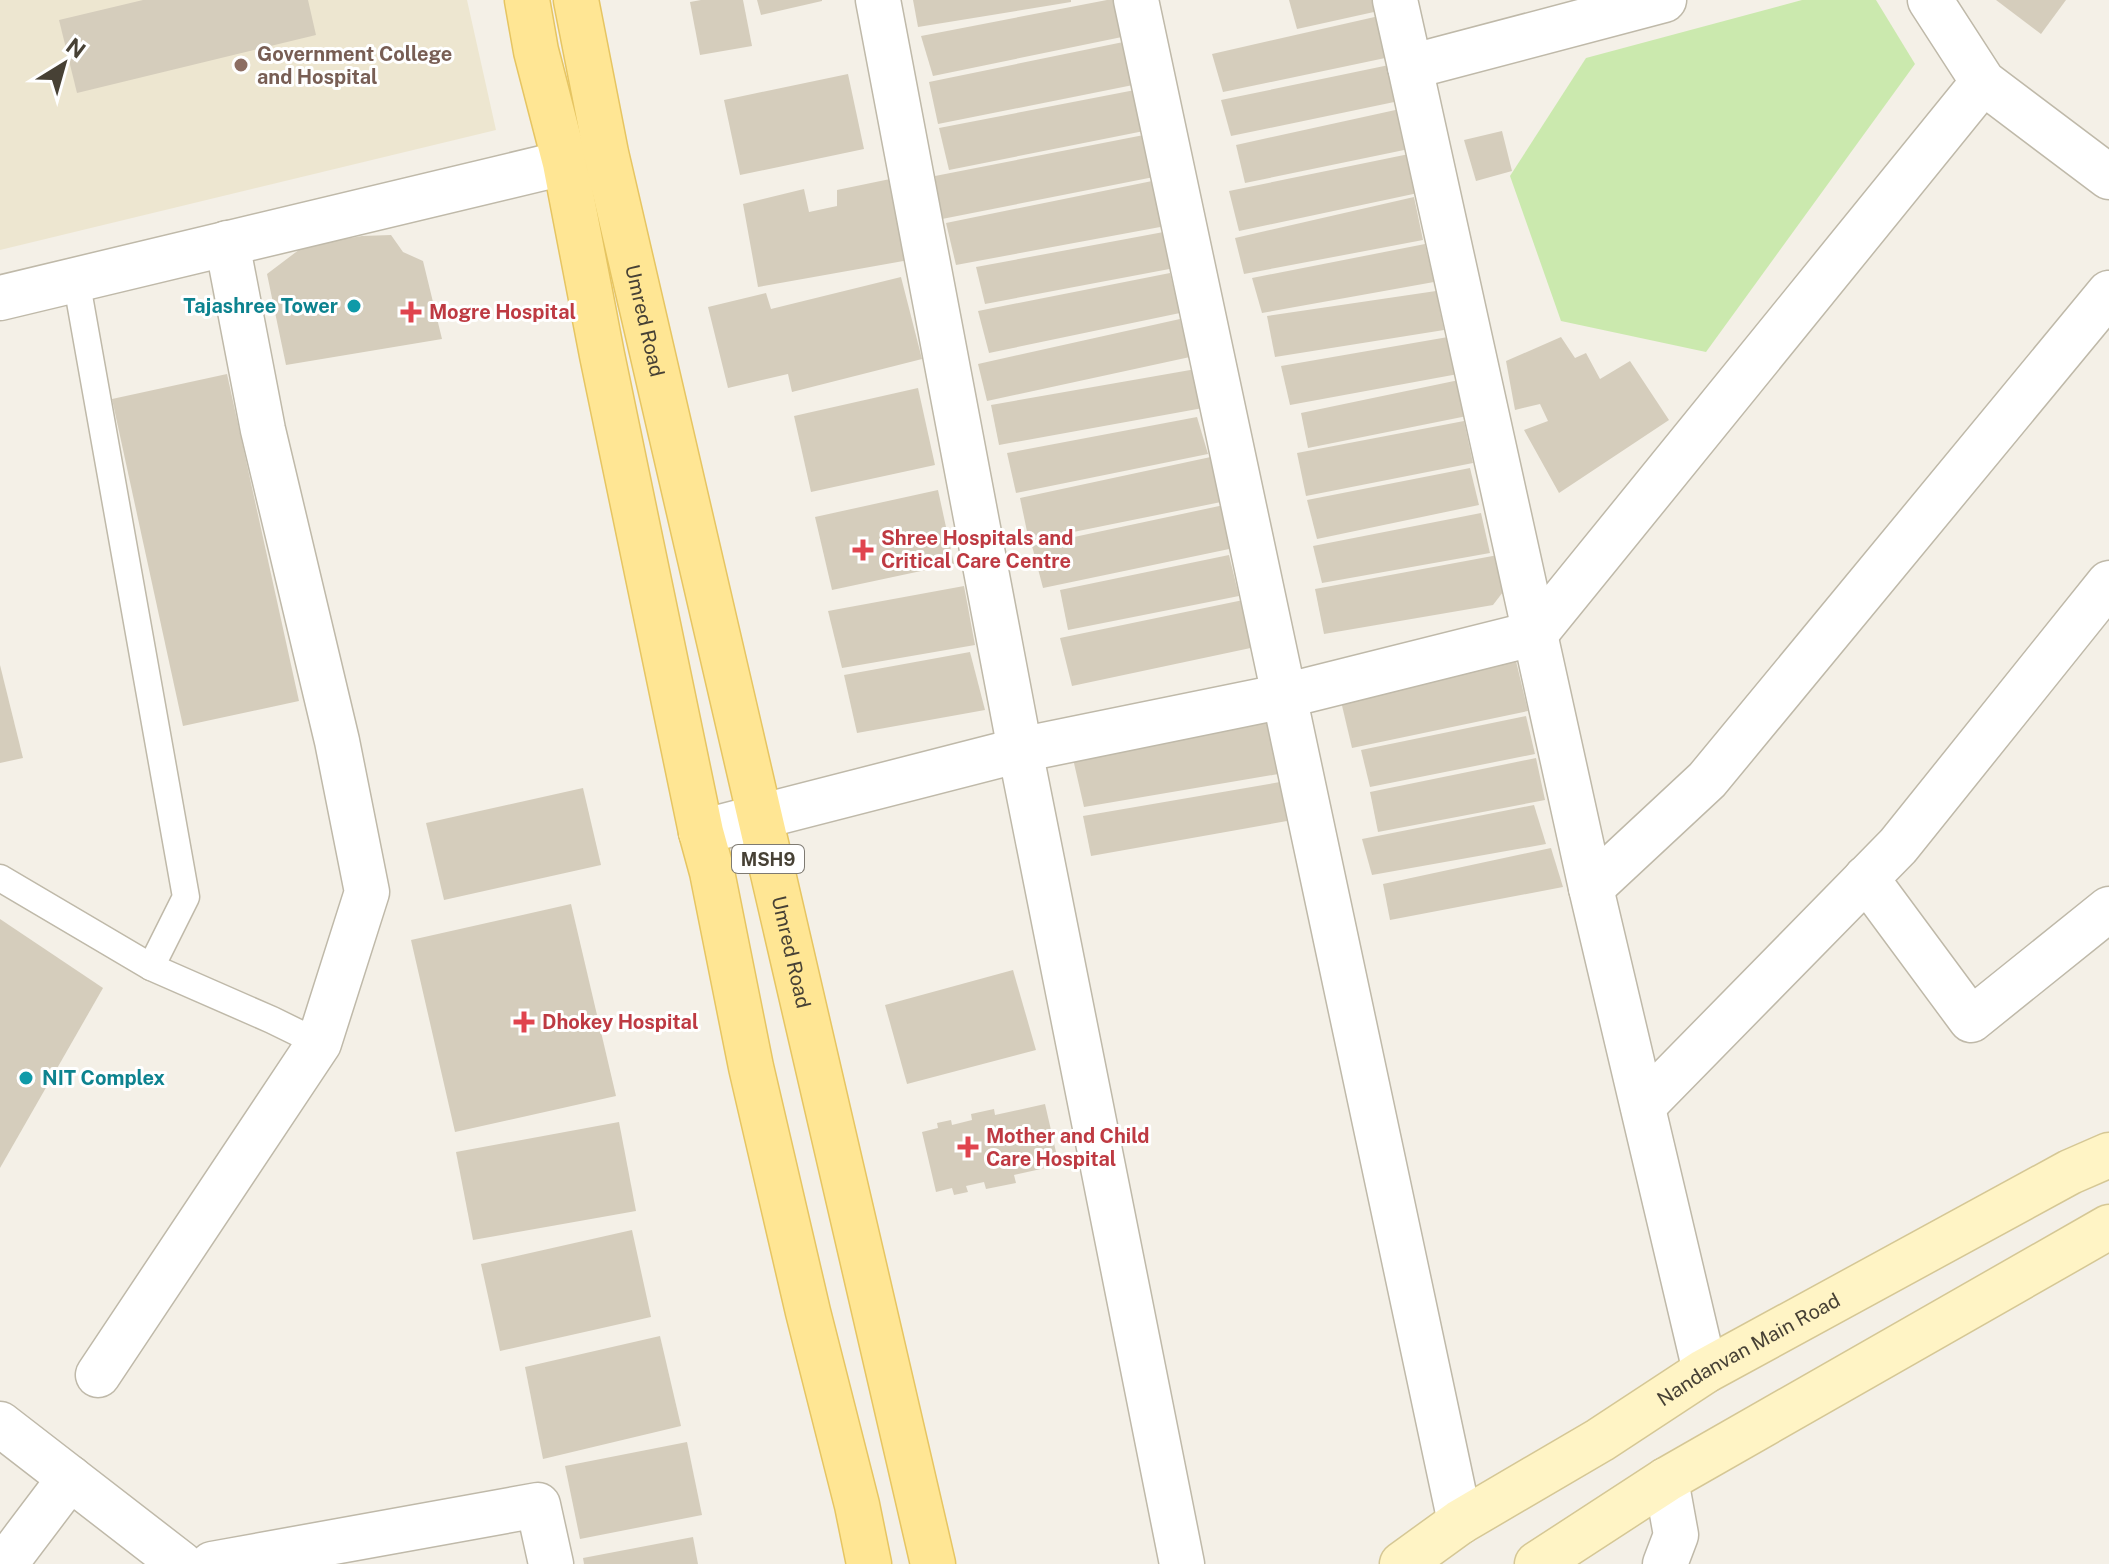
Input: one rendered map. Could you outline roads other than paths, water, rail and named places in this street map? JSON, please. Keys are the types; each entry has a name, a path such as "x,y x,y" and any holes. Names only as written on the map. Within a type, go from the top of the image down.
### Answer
{"main road":[{"path":"527,0 536,51 586,158"},
{"path":"576,0 602,355 751,1067 869,1564"},
{"name":"Umred Road","path":"586,158 758,818 933,1564"},
{"name":"Nandanvan Main Road","path":"1402,1564 1460,1522 1600,1440 1705,1371 2070,1172 2109,1155"},
{"path":"1537,1564 1666,1480 2109,1227"}],"street":[{"path":"878,0 1020,750 1182,1564"},
{"path":"1136,0 1460,1522"},
{"path":"1395,0 1591,888 1705,1371"},
{"path":"1410,67 1664,0"},
{"path":"1930,0 1983,82 2109,177"},
{"path":"701,832 1020,750 1284,696 1536,633 1983,82"},
{"path":"0,298 586,158"},
{"path":"98,1375 319,1043 367,892 337,741 263,430 227,243"},
{"path":"1591,888 1707,780 2109,293"},
{"path":"1643,1106 1898,846 2109,583"},
{"path":"1866,878 1971,1020 2109,909"},
{"path":"0,1424 181,1564"},
{"path":"5,1564 70,1478"},
{"path":"1665,1564 1676,1535 1666,1480"},
{"path":"212,1564 538,1505 551,1564"}],"lane":[{"path":"76,279 186,897 151,967"},
{"path":"0,878 151,967 319,1043"}],"place":[{"name":"Government College and Hospital","path":"241,65"},
{"name":"Tajashree Tower","path":"354,306"},
{"name":"Mogre Hospital","path":"411,312"},
{"name":"Shree Hospitals and Critical Care Centre","path":"863,550"},
{"name":"Dhokey Hospital","path":"524,1022"},
{"name":"NIT Complex","path":"26,1078"},
{"name":"Mother and Child Care Hospital","path":"968,1147"}]}
